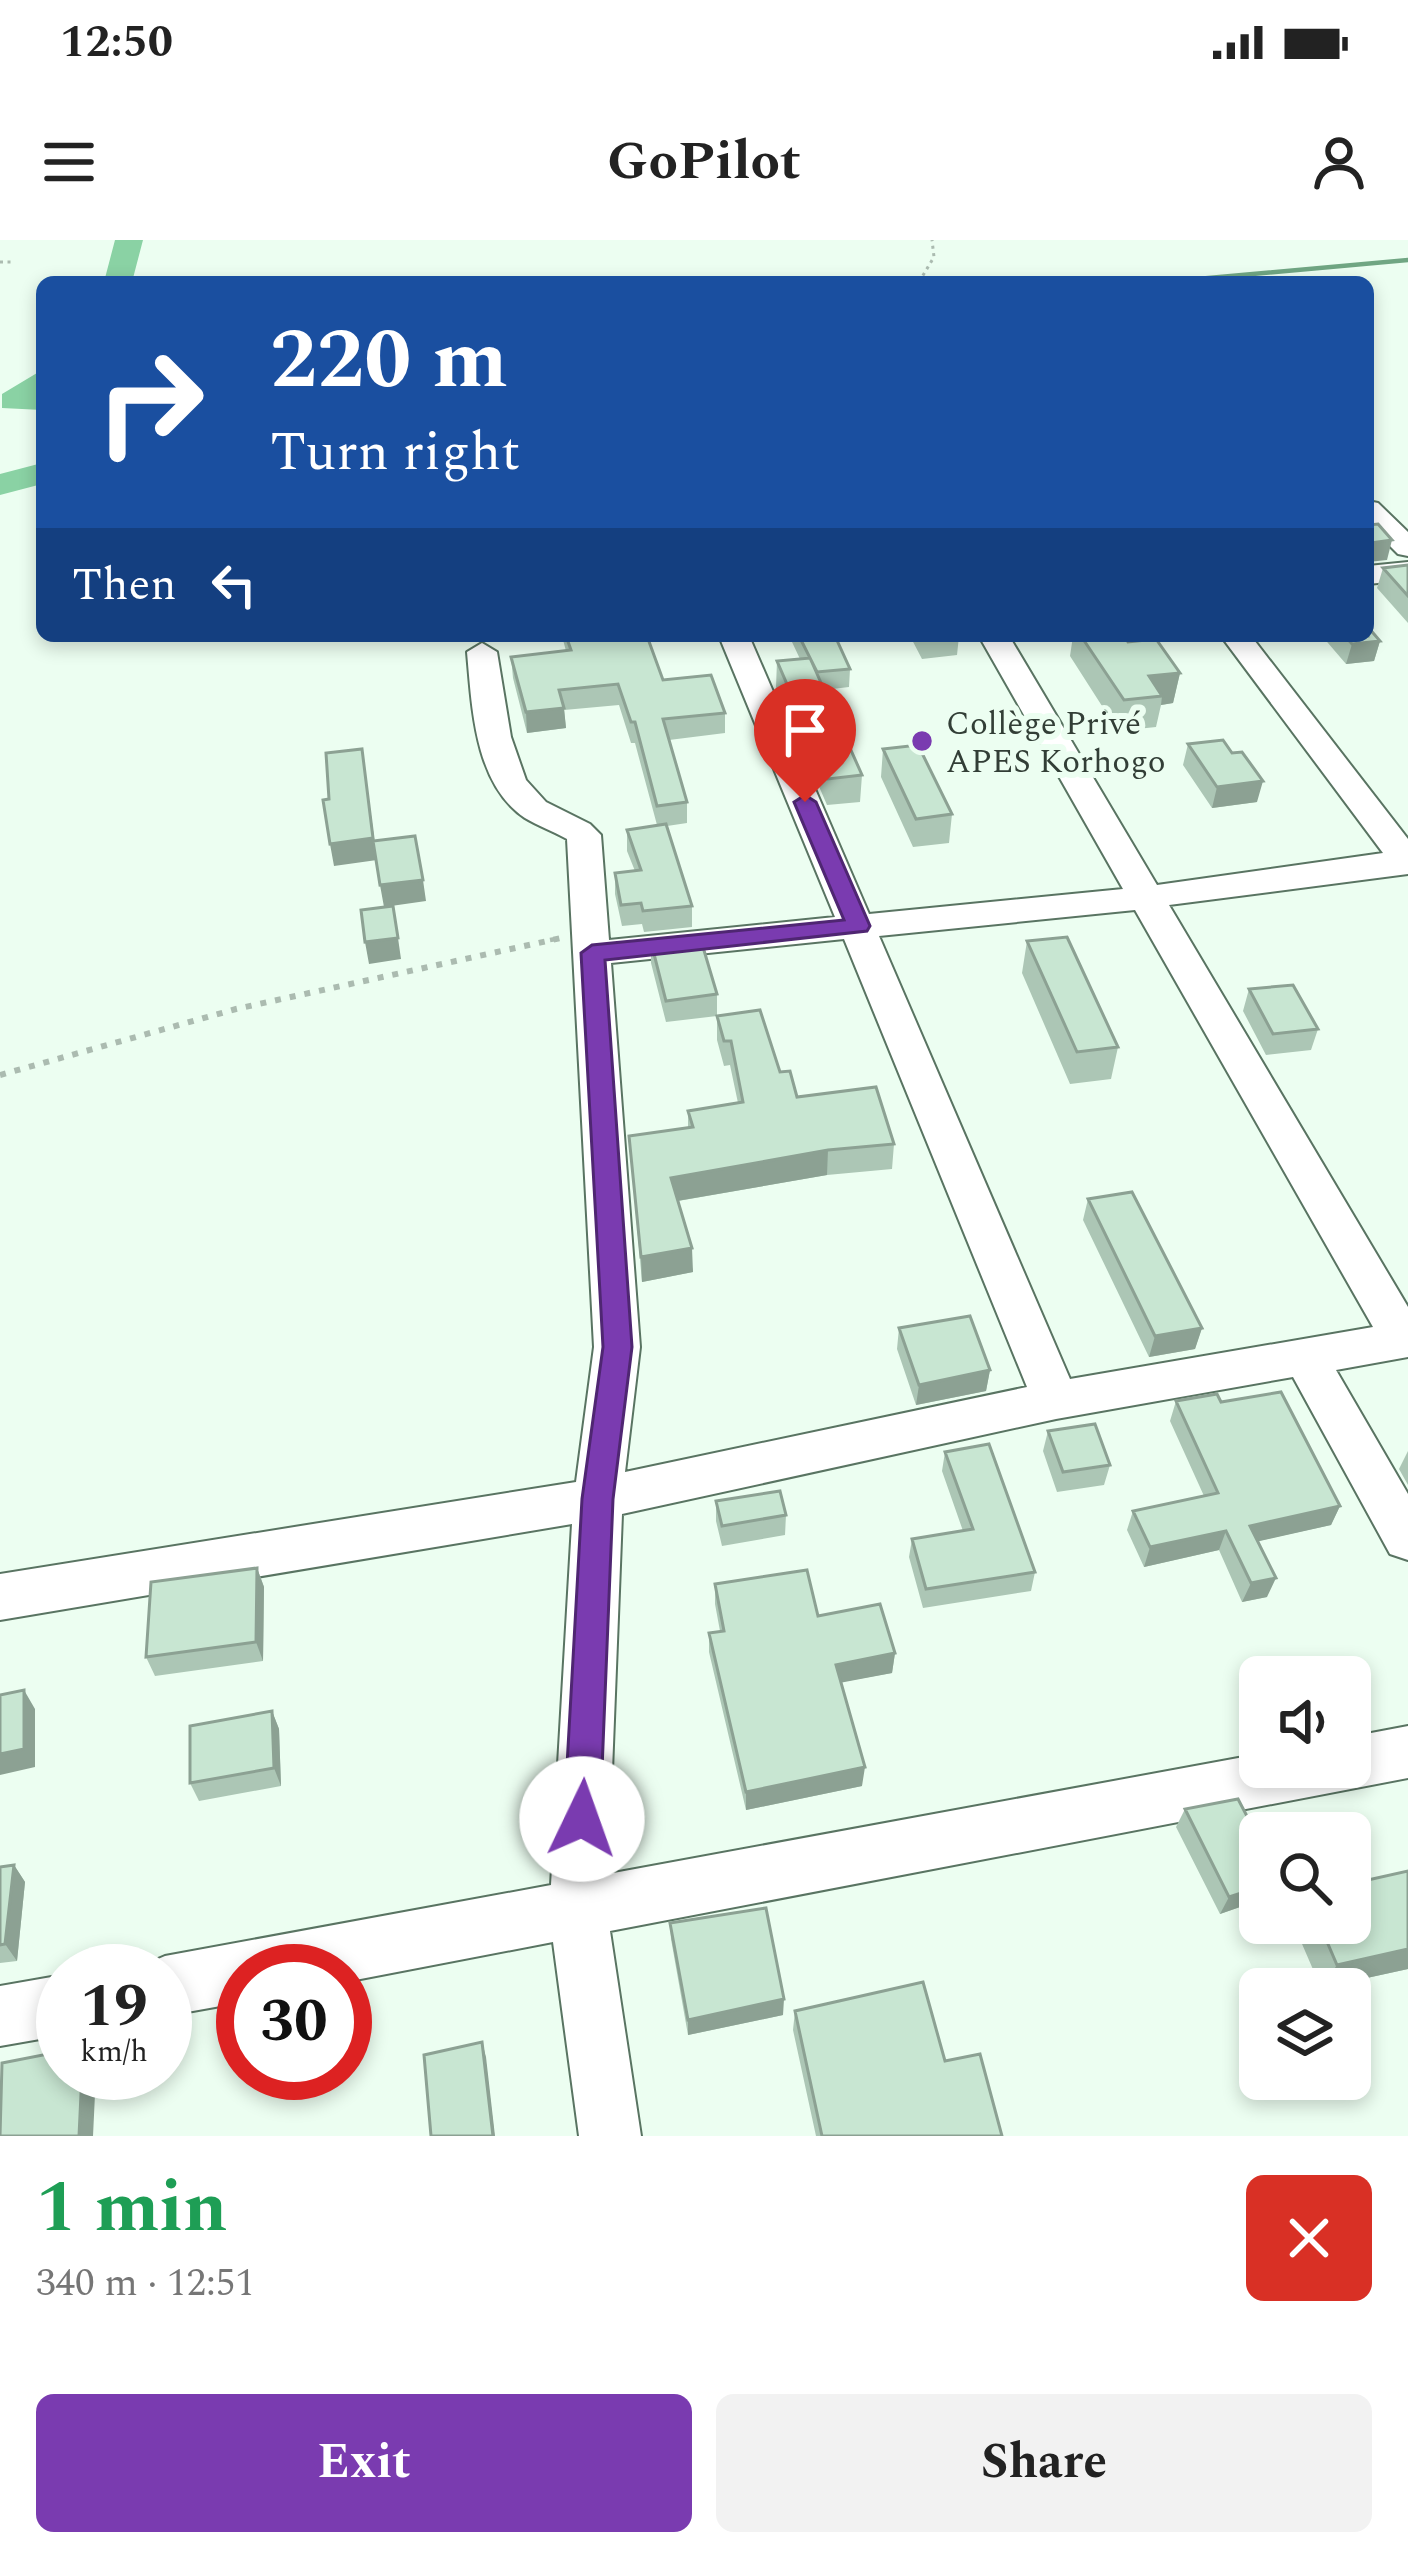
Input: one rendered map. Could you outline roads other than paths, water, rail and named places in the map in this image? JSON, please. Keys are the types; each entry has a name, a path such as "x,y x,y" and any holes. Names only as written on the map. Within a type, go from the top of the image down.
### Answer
{"street":[{"path":"1374,515 1408,548"},
{"path":"1374,574 1408,571"},
{"path":"737,642 1056,1400"},
{"path":"0,1597 598,1499 1056,1400 1406,1340 1142,898 997,642"},
{"path":"591,943 859,926 1142,898 1407,861 1241,642"},
{"path":"482,652 490,722 506,771 531,807 584,835 617,1347 598,1499 578,1910 610,2136"},
{"path":"1305,1357 1408,1539"},
{"path":"1371,1759 1408,1752"},
{"path":"372,1948 1239,1784"},
{"path":"0,2016 36,2010"}],"waterway":[{"path":"120,276 129,240"},
{"path":"1231,276 1408,260"},
{"path":"36,384 13,401 36,400"},
{"path":"0,485 36,475"}],"place":[{"name":"Collège Privé APES Korhogo","path":"922,741"}]}
